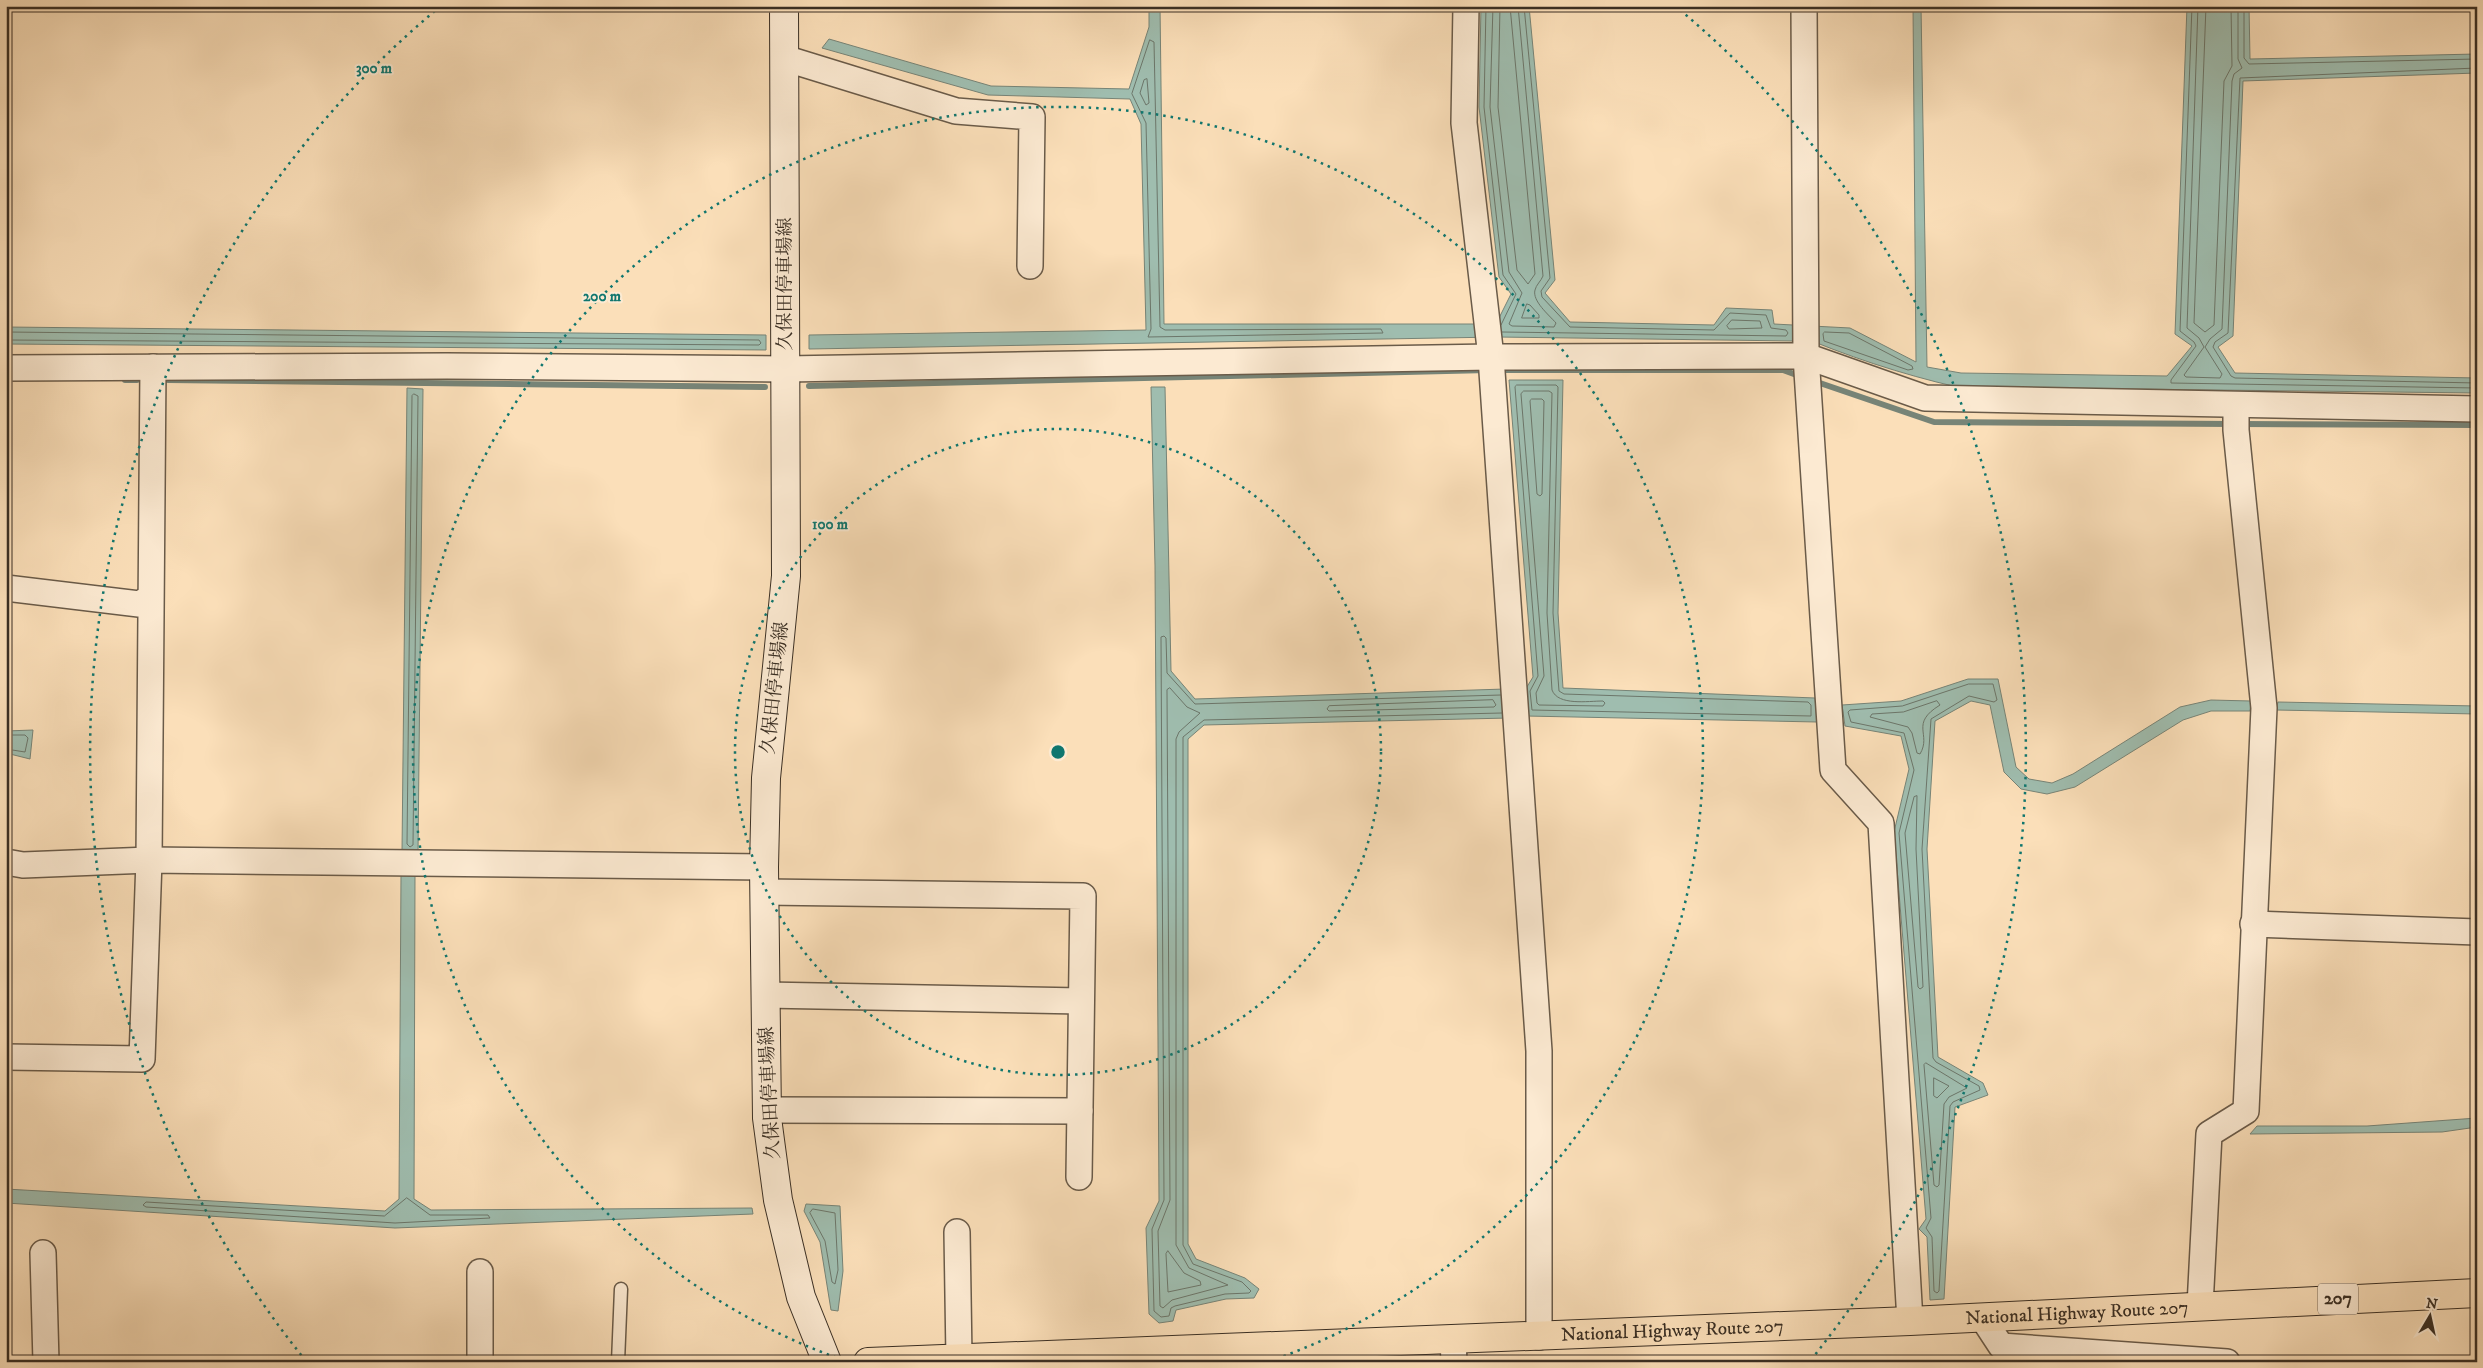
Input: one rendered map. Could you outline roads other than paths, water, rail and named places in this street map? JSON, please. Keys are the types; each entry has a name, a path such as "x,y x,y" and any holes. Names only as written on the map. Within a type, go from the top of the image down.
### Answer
{"highway":[{"name":"National Highway Route 207","path":"868,1362 959,1358 1454,1350 1539,1337 2477,1293"}],"main road":[{"name":"久保田停車場線","path":"784,6 786,576 766,778 764,880 767,1110 778,1200 800,1297 827,1362"}],"street":[{"path":"1466,6 1464,123 1491,360 1517,704 1539,1051 1539,1337"},
{"path":"1804,6 1806,353 1832,770 1881,823 1910,1321"},
{"path":"784,58 956,111 1032,117 1030,266"},
{"path":"6,368 786,369 1491,360 1806,353 1926,398 2236,418 2477,409"},
{"path":"6,1057 142,1059 149,860 153,367"},
{"path":"2200,1306 2209,1134 2246,1111 2264,708 2236,418"},
{"path":"6,588 140,604 150,598"},
{"path":"6,862 39,865 149,860 409,863 1083,896 1079,1177"},
{"path":"2253,924 2477,932"},
{"path":"765,995 1081,1001"},
{"path":"767,1110 1080,1111"},
{"path":"957,1232 959,1358"},
{"path":"43,1254 46,1362"},
{"path":"480,1272 480,1362"},
{"path":"1982,1317 2001,1346 2226,1362"}],"lane":[{"path":"618,1362 621,1289"}],"water":[{"path":"1149,6 1160,6 1164,324 1496,324 1511,294 1499,277 1479,107 1481,6 1529,6 1555,280 1545,293 1570,322 1714,325 1726,308 1772,310 1774,324 1850,328 1916,362 1913,6 1921,6 1927,367 1961,373 2167,376 2192,346 2175,334 2187,6 2249,6 2250,59 2477,54 2477,73 2243,81 2233,336 2218,347 2235,373 2477,378 2477,393 1957,387 1874,364 1793,333 1793,341 1498,337 809,349 809,335 1146,330 1141,124 1130,99 988,95 822,48 829,39 991,86 1129,89 1149,27"},
{"path":"6,327 766,335 766,350 6,344"},
{"path":"1509,380 1563,380 1558,613 1563,688 1815,698 1817,722 1526,716 1525,690 1533,677"},
{"path":"1151,387 1165,387 1171,671 1195,699 1505,689 1509,718 1204,725 1188,739 1188,1244 1196,1259 1245,1278 1259,1289 1254,1298 1226,1299 1176,1310 1173,1321 1159,1323 1149,1314 1146,1228 1159,1201 1155,566"},
{"path":"407,388 423,389 418,852 402,852"},
{"path":"1968,679 1998,679 2016,767 2029,779 2052,783 2073,774 2180,707 2211,700 2251,701 2250,711 2211,711 2183,720 2075,787 2047,794 2021,789 2004,772 1990,705 1971,701 1935,721 1927,849 1938,1057 1983,1083 1988,1095 1955,1107 1944,1299 1930,1300 1927,1237 1919,1229 1926,1219 1894,832 1909,769 1901,736 1845,726 1842,705 1901,701"},
{"path":"2278,702 2477,706 2477,714 2276,710"},
{"path":"33,730 30,759 6,753 6,731"},
{"path":"415,874 414,1199 431,1210 752,1208 753,1214 395,1228 6,1203 6,1189 385,1211 399,1199 401,875"},
{"path":"2477,1118 2477,1127 2442,1132 2250,1134 2257,1126 2367,1126"},
{"path":"806,1204 840,1206 843,1271 838,1311 831,1310 820,1242 804,1211"}],"waterway":[{"path":"809,386 1488,370"},
{"path":"1498,370 1783,370 1802,377"},
{"path":"125,380 137,380"},
{"path":"168,380 765,387"},
{"path":"1814,381 1934,422 2232,424"},
{"path":"2242,424 2477,425"}]}
